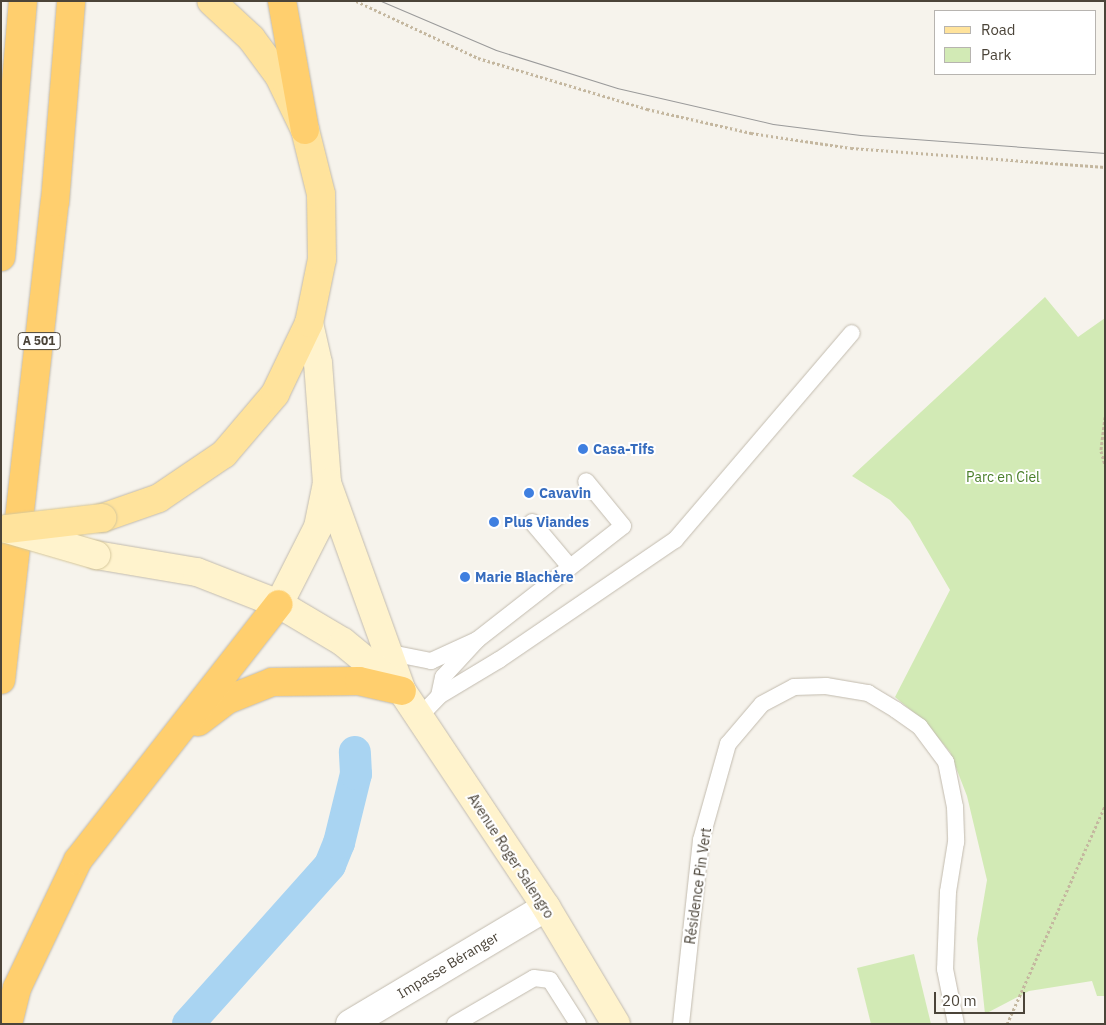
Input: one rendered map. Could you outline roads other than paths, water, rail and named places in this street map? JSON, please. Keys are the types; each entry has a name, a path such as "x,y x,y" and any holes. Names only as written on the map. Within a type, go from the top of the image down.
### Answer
{"highway":[{"path":"1,257 23,1"},
{"name":"A 501","path":"1,680 55,202 71,1"},
{"path":"283,4 305,130"},
{"path":"8,1024 17,988 78,860 279,604"},
{"path":"162,751 227,700 272,682 359,681 402,691"}],"main road":[{"path":"4,528 102,518 159,498 224,454 275,394 309,323 322,259 321,194 305,130 279,76 251,38 210,1"},
{"path":"309,323 318,362 327,483 386,652 402,691"},
{"path":"279,604 318,527 327,483"},
{"path":"4,528 96,555 197,572 279,604 343,642 402,691"},
{"name":"Avenue Roger Salengro","path":"402,691 546,907 616,1024"}],"street":[{"name":"Impasse Béranger","path":"350,1024 546,907"}],"lane":[{"path":"419,717 439,696 499,660 675,540 852,333"},
{"path":"439,696 443,676 477,640 623,526 586,481"},
{"path":"532,522 570,567"},
{"path":"386,652 431,661 477,640"},
{"name":"Résidence Pin Vert","path":"681,1024 701,840 728,744 762,704 794,687 826,686 868,694 896,710 920,727 946,762 955,807 956,842 948,892 945,969 956,1024"},
{"path":"456,1024 534,978 550,980 578,1024"}],"waterway":[{"path":"188,1024 330,865 339,843 356,774 355,752"}],"tram line":[{"path":"381,1 496,50 617,88 773,124 860,135 1105,153"}],"place":[{"name":"Casa-Tifs","path":"583,449"},
{"name":"Cavavin","path":"529,493"},
{"name":"Plus Viandes","path":"494,522"},
{"name":"Marie Blachère","path":"465,577"}],"park label":[{"name":"Parc en Ciel","path":"1003,477"}]}
